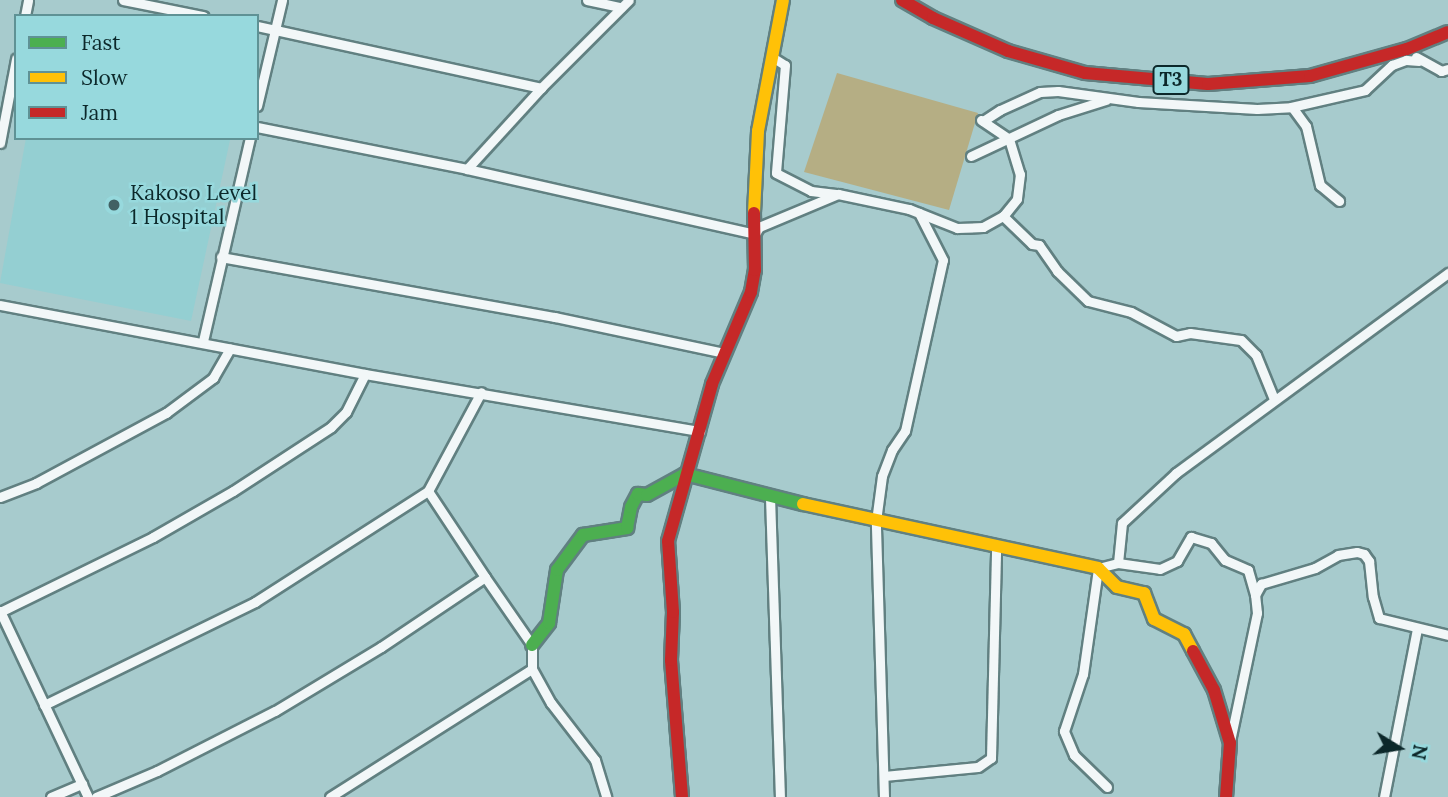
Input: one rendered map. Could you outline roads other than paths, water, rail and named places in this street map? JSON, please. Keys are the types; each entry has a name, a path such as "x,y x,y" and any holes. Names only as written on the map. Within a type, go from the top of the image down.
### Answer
{"main road":[{"path":"682,797 671,660 673,596 667,561 670,524 712,384 751,292 755,234 754,172 783,0"},
{"name":"T3","path":"902,0 933,18 1008,51 1085,73 1208,84 1310,76 1407,49 1448,32"},
{"path":"532,645 549,623 557,570 583,535 627,528 631,507 638,494 647,495 671,479 685,474 770,497 1098,568 1117,587 1144,593 1154,619 1184,634 1214,690 1230,743 1226,797"}],"street":[{"path":"122,0 193,14"},
{"path":"259,98 282,0"},
{"path":"587,0 625,3"},
{"path":"467,169 541,88 625,3"},
{"path":"259,26 541,88"},
{"path":"1407,49 1419,61"},
{"path":"772,57 785,65 776,173 811,191 838,194 919,213 957,228 983,227 1003,216 1017,199 1020,174 1009,139 982,121 1040,92 1058,91 1111,99 1257,109 1292,107 1365,90 1392,65 1406,60 1430,62 1441,71 1448,69"},
{"path":"0,143 4,97 14,78"},
{"path":"971,156 1058,115 1111,99"},
{"path":"1292,107 1306,125 1320,184 1339,201"},
{"path":"259,127 467,169 755,234 760,227 838,194"},
{"path":"203,341 250,140"},
{"path":"884,797 876,521 882,476 892,450 905,431 943,260 919,213"},
{"path":"1003,216 1031,244 1039,245 1057,271 1093,305 1131,312 1176,336 1191,333 1221,340 1236,338 1251,346 1274,400"},
{"path":"221,257 555,317 725,353"},
{"path":"1118,562 1122,523 1176,473 1448,273"},
{"path":"0,305 203,341 365,374 700,431"},
{"path":"0,497 36,483 166,413 213,379 230,348"},
{"path":"88,797 0,612 153,537 233,491 331,426 346,412 365,374"},
{"path":"44,705 255,602 428,491 481,392"},
{"path":"428,491 532,645 532,669 551,703 595,760 606,797"},
{"path":"770,497 780,797"},
{"path":"1107,788 1074,755 1063,731 1083,674 1098,568 1118,562 1160,569 1177,561 1191,537 1211,543 1225,560 1248,570 1257,613 1230,743"},
{"path":"884,776 978,767 990,758 996,546"},
{"path":"1255,595 1261,584 1315,568 1338,555 1357,552 1364,554 1369,561 1373,597 1379,618 1448,635"},
{"path":"96,797 168,765 275,711 369,655 485,577"},
{"path":"1384,797 1417,629"},
{"path":"330,797 532,669"},
{"path":"51,797 82,784"}],"place":[{"name":"Kakoso Level 1 Hospital","path":"114,205"}]}
